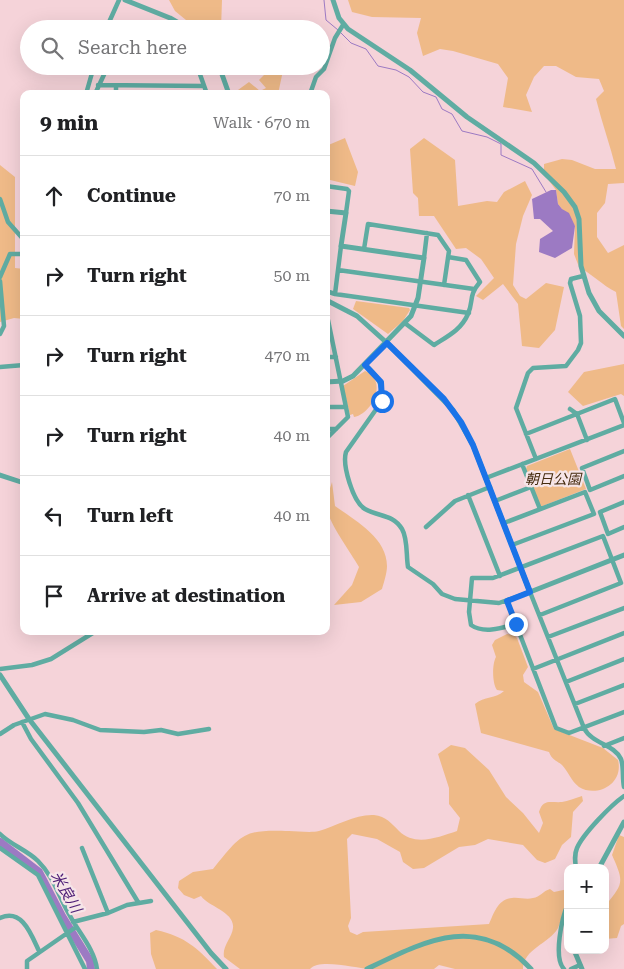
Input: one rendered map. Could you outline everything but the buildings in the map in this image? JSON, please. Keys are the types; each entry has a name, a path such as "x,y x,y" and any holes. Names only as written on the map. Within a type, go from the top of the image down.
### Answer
{"street":[{"path":"110,20 119,0"},
{"path":"125,0 134,2 173,20"},
{"path":"333,0 342,26 410,70 468,117 530,160 558,185 571,201 579,219 583,276 599,311 624,336"},
{"path":"330,53 342,26"},
{"path":"87,90 91,75"},
{"path":"97,90 103,75"},
{"path":"201,75 206,90"},
{"path":"222,75 228,90"},
{"path":"311,90 318,75"},
{"path":"98,85 204,86"},
{"path":"330,187 349,191 335,294"},
{"path":"0,199 8,222 20,236"},
{"path":"330,211 346,213"},
{"path":"364,250 368,224 438,235 449,252 444,285"},
{"path":"330,382 341,381 353,376 406,324 415,306 427,233"},
{"path":"342,246 424,258"},
{"path":"0,277 10,254 20,254"},
{"path":"406,324 434,345 458,330 468,313 474,289 480,282 466,260 448,257"},
{"path":"338,270 474,289"},
{"path":"536,459 515,410 528,373 537,366 566,366 580,346 580,316 570,282 571,279 583,276"},
{"path":"0,281 4,326 0,334"},
{"path":"330,292 468,313"},
{"path":"330,302 357,316 387,343 453,410 468,434 584,728 590,737 620,757 624,787"},
{"path":"330,338 348,417 330,435"},
{"path":"330,357 336,358"},
{"path":"0,367 20,365"},
{"path":"365,365 381,382 382,401 346,452 343,461 358,499 367,510 395,519 403,530 408,567 433,584 442,594 470,602 493,604 507,601 624,555"},
{"path":"486,478 624,424 615,400 526,434"},
{"path":"330,407 346,407"},
{"path":"570,409 577,414 587,440"},
{"path":"330,429 336,429"},
{"path":"624,451 582,468 590,490 624,476"},
{"path":"522,464 540,509"},
{"path":"0,475 20,482"},
{"path":"426,528 447,506 490,487"},
{"path":"495,501 531,487"},
{"path":"504,523 585,492 594,514 512,545"},
{"path":"468,496 500,576"},
{"path":"624,502 600,512 608,534 624,528"},
{"path":"516,624 495,630 476,628 469,621 472,578 494,578 603,536 621,584 540,615"},
{"path":"507,601 556,728 569,733 624,712"},
{"path":"548,637 624,608"},
{"path":"533,669 624,633"},
{"path":"0,669 32,665 52,659 90,635"},
{"path":"566,682 624,659"},
{"path":"0,675 29,719 205,946 226,969"},
{"path":"575,704 624,685"},
{"path":"0,734 22,722 45,714 73,720 100,730 144,732 161,730 178,734 209,729"},
{"path":"22,722 31,739 78,803 138,902"},
{"path":"604,746 624,738"},
{"path":"576,864 575,855 581,841 613,804 624,796"},
{"path":"601,864 624,822"},
{"path":"0,834 36,858 45,868 55,882 74,926 91,951 98,969"},
{"path":"0,848 38,875 85,969"},
{"path":"82,848 108,913"},
{"path":"27,969 27,961 74,926 138,902 151,901"},
{"path":"564,969 559,962 562,921 566,909"},
{"path":"0,918 8,915 19,918 28,928 39,951"},
{"path":"368,969 421,943 443,937 461,936 479,938 501,946 531,969"},
{"path":"571,969 581,967 576,954"}],"green space":[{"path":"169,0 222,0 221,20 186,20 175,11"},
{"path":"348,0 624,0 624,183 608,184 605,203 597,213 597,237 608,253 624,245 624,329 621,326 616,292 579,267 574,254 575,226 558,204 556,190 544,174 544,164 562,159 572,160 595,169 616,169 596,99 604,91 599,79 576,77 556,66 544,66 534,77 526,95 532,112 503,107 508,78 498,64 440,49 423,56 417,33 421,18 372,17 352,12"},
{"path":"264,75 282,75 279,90 262,90 266,88 259,80"},
{"path":"249,82 259,90 238,90"},
{"path":"345,138 358,172 355,186 330,180 330,144"},
{"path":"424,138 455,160 458,206 487,201 497,202 504,192 525,181 532,195 523,216 516,244 513,285 520,296 526,299 546,283 564,287 555,330 539,348 522,346 518,304 503,284 483,300 476,296 494,278 481,259 466,248 456,249 434,216 419,216 418,198 413,193 410,149"},
{"path":"0,165 15,177 15,268 20,269 20,319 14,318 0,322"},
{"path":"356,301 409,308 410,310 403,321 388,334 353,309"},
{"path":"624,364 624,396 621,394 583,406 568,392 584,372"},
{"path":"365,371 372,375 376,381 377,388 372,403 361,414 354,417 353,414 350,415 343,386"},
{"name":"朝日公園","path":"570,449 586,489 540,507 526,469 527,466"},
{"path":"332,482 335,506 369,531 382,547 386,556 387,569 382,589 361,602 334,605 352,585 359,567 330,519 330,488"},
{"path":"507,634 514,635 517,638 528,667 523,675 524,682 538,692 554,729 603,748 618,760 619,769 617,776 608,787 594,791 586,790 574,782 564,767 549,752 481,733 475,704 501,694 504,691 497,690 494,683 493,669 496,657 492,645 495,640"},
{"path":"451,745 465,748 489,770 506,797 523,813 539,833 543,823 539,812 545,803 564,802 582,796 583,801 573,812 571,837 562,845 555,859 545,863 537,860 523,845 488,839 475,845 459,847 424,868 413,869 403,862 400,852 377,839 352,834 347,839 351,918 348,926 350,932 357,935 363,932 489,924 497,907 507,899 530,899 550,889 554,892 564,890 564,908 558,928 554,934 527,956 523,969 455,969 439,965 434,969 371,969 322,964 310,969 240,969 224,957 224,949 231,935 233,922 226,914 201,896 194,899 184,895 178,888 179,881 193,872 213,869 230,848 244,836 261,831 315,832 353,818 374,815 385,819 405,836 412,839 427,839 457,831 460,818 449,804 449,788 438,754"},
{"path":"619,835 624,837 624,924 621,926 617,938 609,939 609,901 619,887 620,882 619,871 612,855"},
{"path":"156,930 175,936 190,944 217,969 156,969 151,954 150,933"}],"shaded area":[{"path":"551,190 556,190 558,204 569,213 575,226 572,248 555,258 539,252 540,239 553,231 540,219 534,219 532,199"}],"waterway":[{"path":"324,0 326,20"},
{"path":"330,23 338,30"},
{"path":"341,33 351,43 366,49 378,66 396,70 409,77 423,92 436,97 442,109 452,114 462,131 487,137 501,144 501,155 532,169 546,192"},
{"name":"米良川","path":"0,842 39,872 62,916 90,961 91,969"}],"route":[{"path":"382,401 381,382 365,365 387,343 444,399 468,434 530,592 507,601 516,624"}]}
